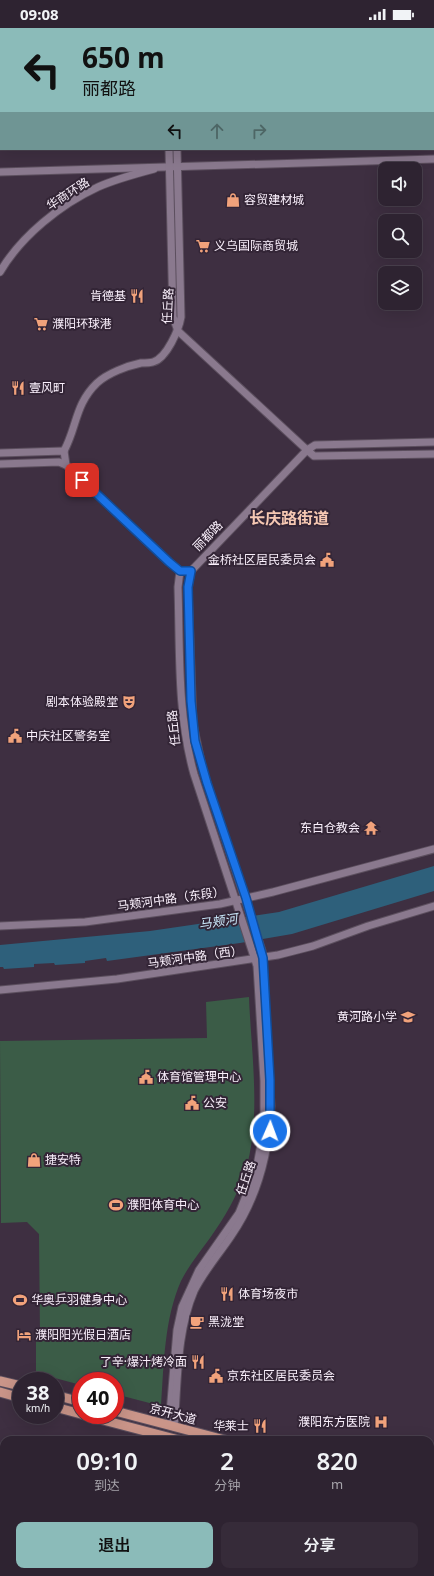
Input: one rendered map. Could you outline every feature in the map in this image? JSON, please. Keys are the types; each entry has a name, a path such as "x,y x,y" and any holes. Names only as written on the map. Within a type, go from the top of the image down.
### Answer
{"main road":[{"path":"0,1381 12,1384"},
{"path":"0,1392 12,1395"},
{"name":"京开大道","path":"124,1413 209,1436"},
{"name":"京开大道","path":"118,1424 164,1436"}],"street":[{"name":"任丘路","path":"169,150 173,317 178,331"},
{"name":"任丘路","path":"177,150 181,317 178,331"},
{"path":"0,172 434,159"},
{"name":"华商环路","path":"0,272 30,235 76,199 100,186 114,181 169,166"},
{"path":"66,465 64,451 72,437 80,406 88,393 98,382 112,374 142,363 154,362 163,355 178,331 314,456 434,454"},
{"path":"307,450 315,445 434,442"},
{"name":"丽都路","path":"191,571 307,450"},
{"path":"0,453 64,451"},
{"path":"0,464 59,462 66,465 180,571 191,571"},
{"name":"任丘路","path":"172,1426 177,1330 182,1307 199,1270 239,1213 249,1192 260,1153 264,1128 265,1106 257,966 194,774 185,741 182,707 178,587 180,571"},
{"name":"任丘路","path":"172,1426 183,1331 187,1310 204,1273 244,1216 261,1172 268,1142 271,1106 262,955 246,898 203,770 193,730 188,587 191,571"},
{"name":"马颊河中路（东段）","path":"0,926 85,922 236,900 434,849"},
{"name":"马颊河中路（西）","path":"0,990 117,980 313,946 368,926 434,906"}],"green space":[{"name":"濮阳体育中心","path":"249,997 254,1085 253,1130 250,1152 242,1181 226,1214 181,1281 175,1296 166,1342 161,1406 124,1396 124,1372 72,1372 72,1383 64,1380 64,1372 36,1372 36,1335 40,1335 39,1234 27,1222 1,1223 0,1041 207,1038 206,1002"}],"water":[{"name":"马颊河","path":"434,866 434,891 292,934 240,943 107,961 106,958 85,961 85,963 55,965 54,963 34,964 34,967 4,969 3,967 0,967 0,945 150,931 279,912"}],"place":[{"name":"容贸建材城","path":"233,200"},
{"name":"义乌国际商贸城","path":"203,246"},
{"name":"肯德基","path":"137,296"},
{"name":"濮阳环球港","path":"41,324"},
{"name":"壹风町","path":"18,388"},
{"name":"金桥社区居民委员会","path":"327,560"},
{"name":"剧本体验殿堂","path":"129,702"},
{"name":"中庆社区警务室","path":"15,736"},
{"name":"东白仓教会","path":"371,828"},
{"name":"黄河路小学","path":"408,1017"},
{"name":"体育馆管理中心","path":"146,1077"},
{"name":"公安","path":"192,1103"},
{"name":"捷安特","path":"34,1160"},
{"name":"濮阳体育中心","path":"116,1205"},
{"name":"体育场夜市","path":"227,1294"},
{"name":"华奥乒羽健身中心","path":"20,1300"},
{"name":"黑泷堂","path":"197,1322"},
{"name":"濮阳阳光假日酒店","path":"24,1335"},
{"name":"了辛·爆汁烤冷面","path":"198,1362"},
{"name":"京东社区居民委员会","path":"216,1376"},
{"name":"濮阳东方医院","path":"381,1422"},
{"name":"华莱士","path":"260,1426"}],"district":[{"name":"长庆路街道","path":"289,518"}],"route":[{"path":"82,480 169,562 180,571 191,571 188,587 192,724 203,770 246,898 262,951 270,1080 270,1131"}]}
